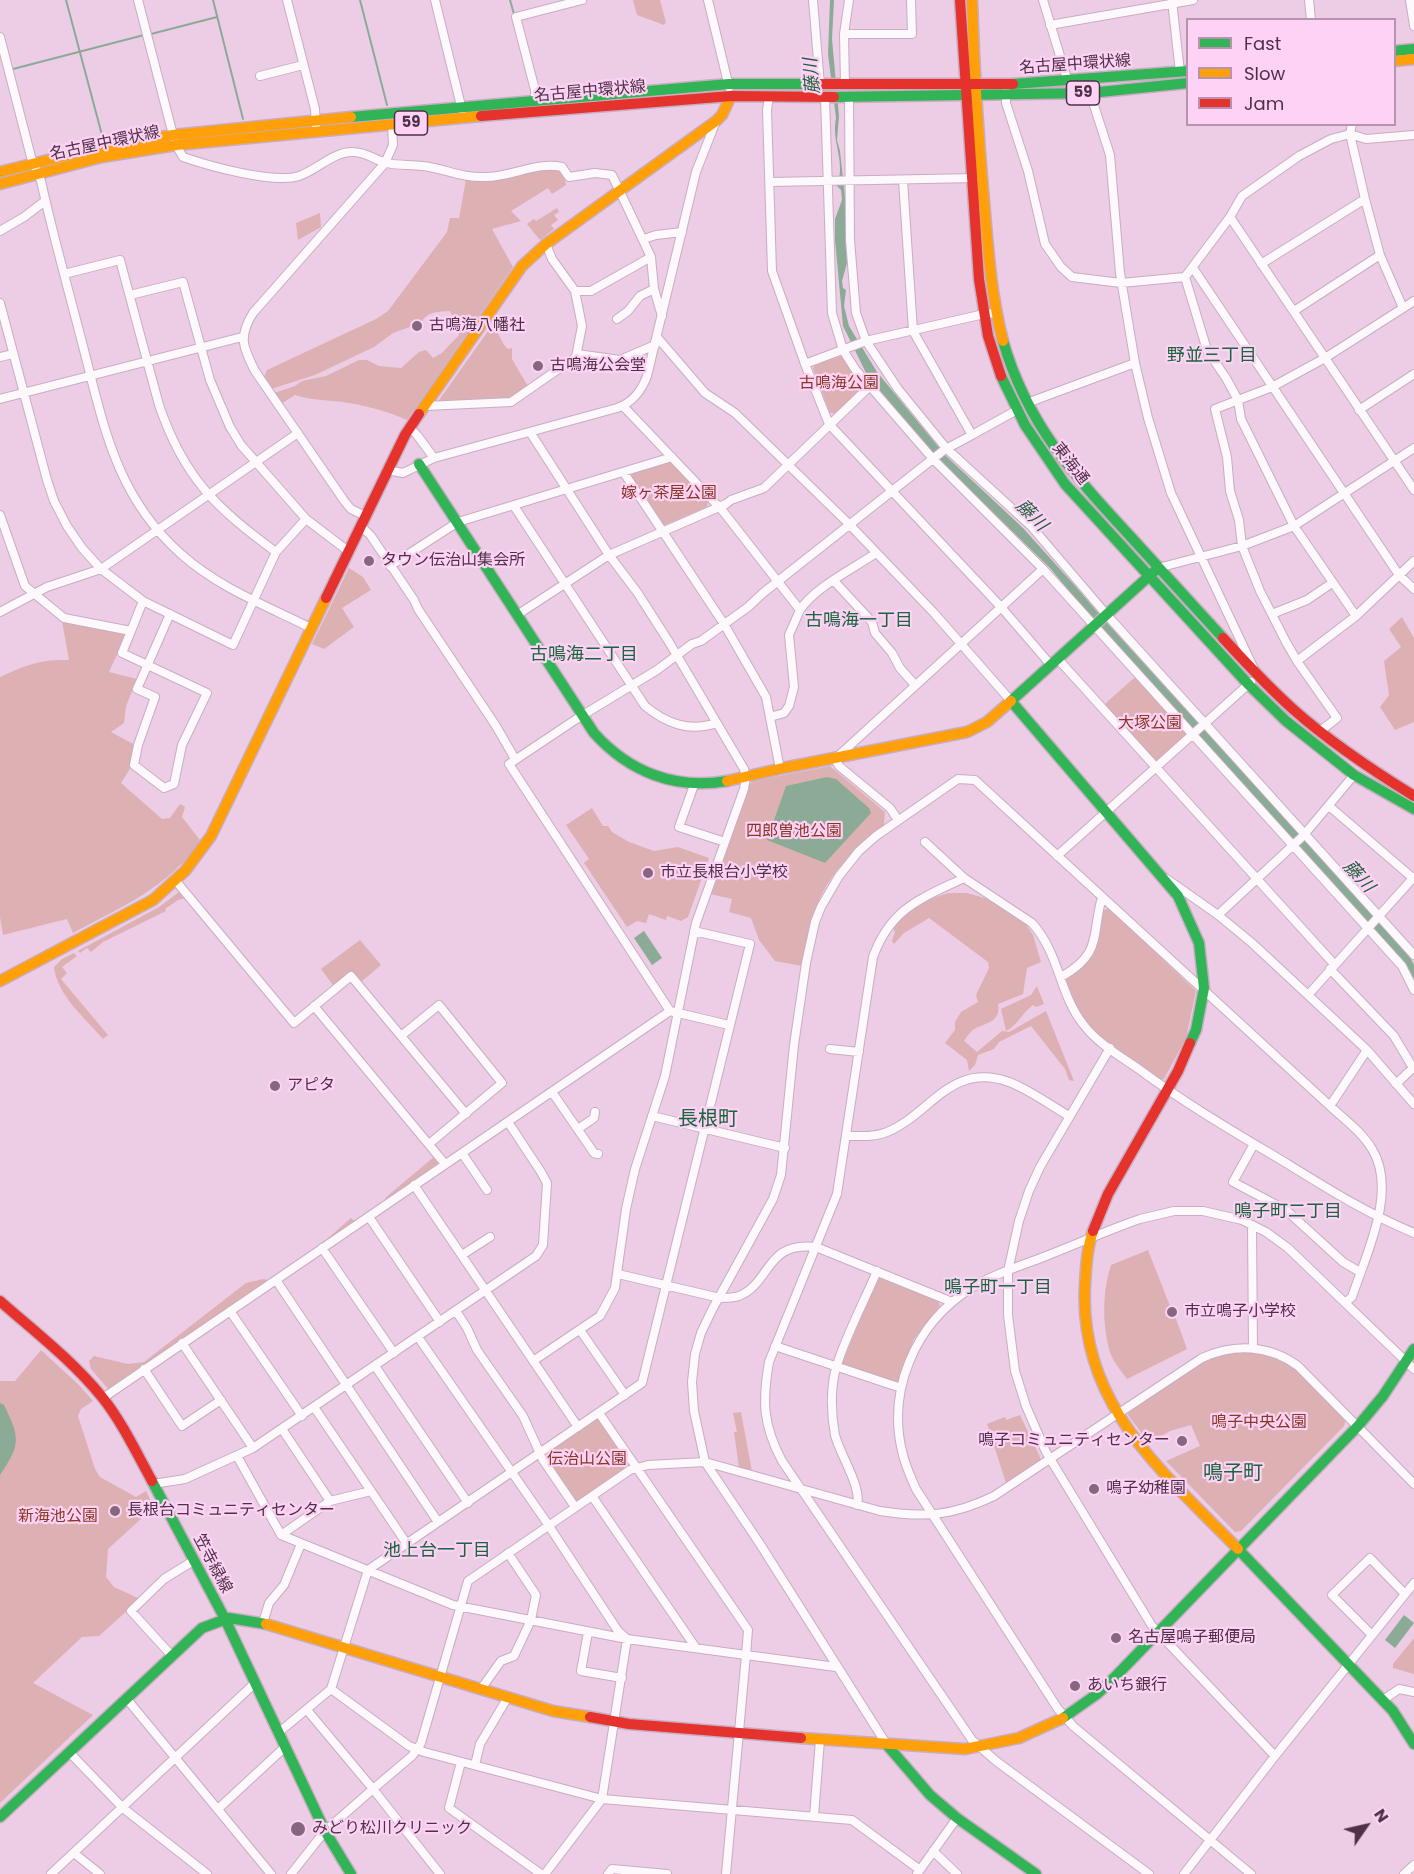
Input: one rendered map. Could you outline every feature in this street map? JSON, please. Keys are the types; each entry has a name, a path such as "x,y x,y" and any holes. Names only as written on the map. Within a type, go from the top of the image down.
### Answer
{"street":[{"path":"138,0 174,140 183,157 195,162 273,179 296,177 308,173 332,159 351,152 365,154 385,163 423,166 466,177 490,177 558,166 562,167 569,177 595,173 612,175 651,257 654,287 662,316"},
{"path":"287,0 315,109 316,132"},
{"path":"435,0 463,118"},
{"path":"535,100 535,90 516,17 582,0"},
{"path":"0,981 153,900 186,869 211,836 387,470 410,428 522,266 546,244 722,115 731,96 708,0"},
{"path":"813,0 822,85"},
{"path":"844,84 844,34 849,0"},
{"path":"844,34 912,34 911,0"},
{"name":"東海通","path":"960,0 971,89 977,178 996,313 1022,406 1047,461 1249,685 1295,728 1354,775 1414,808"},
{"name":"東海通","path":"971,89 972,0"},
{"path":"1043,0 1068,81"},
{"path":"1050,25 1193,0"},
{"path":"1309,0 1311,18"},
{"path":"1410,0 1414,26"},
{"path":"1172,2 1184,71"},
{"path":"0,37 33,164 41,181 108,440 133,498 157,531 181,555 210,577 311,628"},
{"path":"1396,51 1414,49"},
{"path":"1396,61 1414,59"},
{"path":"260,76 303,65"},
{"name":"名古屋中環状線","path":"1006,90 1068,81 1184,71"},
{"name":"名古屋中環状線","path":"0,184 174,140 316,120 462,106 729,84 844,84 1090,93 1186,83"},
{"name":"名古屋中環状線","path":"0,172 101,147 174,140 316,132 731,96 847,97 971,89"},
{"path":"1006,90 1045,244 1061,267 1072,277 1121,283 1185,277 1230,218 1242,196 1299,156 1351,129"},
{"path":"1057,856 1249,685 1255,673 1164,472 1135,363 1121,283 1110,155 1090,93"},
{"path":"769,97 767,110 772,271 829,424 1001,607 1157,768 1394,1036 1414,1068 1395,1084"},
{"path":"825,97 832,313 845,350 855,369 934,458 1043,569 1100,619 1205,724 1377,916 1414,954"},
{"path":"847,97 850,240 856,313 864,342 945,449 1031,526 1100,619 1195,734 1402,966 1414,990"},
{"path":"387,470 403,473 434,458 623,406 635,396 643,385 656,341 696,172 716,121"},
{"path":"392,125 393,145 385,163 253,313 243,336 255,371 345,502 363,521 371,537 454,661 515,759"},
{"path":"1351,129 1366,139 1414,135"},
{"path":"1351,129 1365,199 1380,255 1403,308"},
{"path":"770,182 977,178"},
{"name":"東海通","path":"977,178 974,236 984,314 997,364 1022,406 1057,453 1158,568 1255,673 1319,732 1367,767 1414,796"},
{"path":"903,180 913,331 972,435"},
{"path":"1261,264 1365,199"},
{"path":"0,231 45,201"},
{"path":"1230,218 1414,490"},
{"path":"644,239 682,232"},
{"path":"426,406 511,402 567,365 578,354 582,326 575,291 552,259 546,244"},
{"path":"1294,311 1380,255"},
{"path":"575,291 591,291 651,257"},
{"path":"64,274 120,260 167,428 182,458 208,495 234,521 276,552"},
{"path":"1193,268 1344,494 1400,574 1414,589"},
{"path":"1185,277 1207,350 1238,400 1241,419 1294,526 1356,616"},
{"path":"130,295 183,282 210,380 219,404 241,445 306,519 348,551"},
{"path":"617,319 625,314 640,296 654,287 669,283"},
{"path":"1319,732 1337,718 1297,662 1272,614 1242,546 1239,520 1230,491 1227,457 1215,409 1272,387 1325,358 1414,301"},
{"path":"0,303 54,501 77,541 101,569 143,601 233,645 276,552 306,519"},
{"path":"805,364 864,342 996,313"},
{"path":"0,399 243,336"},
{"path":"578,354 620,360 656,341"},
{"path":"656,341 710,398 735,413 789,464 934,613 1108,812 1161,875 1186,909 1198,936 1204,966 1204,992 1195,1035 1167,1090 1115,1181 1090,1239 1084,1289 1088,1342 1098,1376 1116,1415 1145,1453 1350,1664 1383,1700 1414,1744"},
{"path":"0,357 13,354"},
{"path":"729,1025 673,1012 509,764 724,624 945,449 1022,406 1135,363"},
{"path":"1359,410 1414,374"},
{"path":"517,615 609,555 720,507 731,500 764,488 869,387"},
{"path":"623,406 720,507 800,610"},
{"path":"410,428 434,458"},
{"path":"530,432 676,655 744,769 746,777 744,789 694,931 673,1012 664,1076 635,1169 626,1209 615,1288 600,1316 533,1361"},
{"path":"0,612 47,587 101,569 298,433"},
{"path":"419,464 604,745 626,763 656,777 694,785 746,777 967,732 987,722 1158,568 1242,546 1294,526 1414,448"},
{"path":"390,566 458,522 672,458"},
{"path":"624,472 724,624 766,697 780,769"},
{"path":"514,506 645,706 670,723 685,727 702,728 717,723"},
{"path":"0,515 26,586 64,618 130,632"},
{"path":"770,717 784,713 793,693 789,635 800,610 805,603 834,581 876,553"},
{"path":"1297,662 1356,616 1414,561"},
{"path":"835,759 1043,569"},
{"path":"834,581 872,622 874,633 915,685"},
{"path":"1272,614 1307,600 1332,583"},
{"path":"143,601 122,653 146,664 207,693 182,745 174,784 164,788 134,765 138,746 155,698 137,689 146,664 170,614"},
{"path":"835,759 839,766 890,808 898,820"},
{"path":"1218,915 1305,835 1354,775"},
{"path":"1036,1874 957,1818 930,1795 887,1745 705,1461 694,1411 692,1382 695,1354 701,1334 773,1199 781,1175 794,1045 806,963 815,922 826,897 847,865 876,836 958,779 975,780 1330,1106 1373,1150 1381,1170 1382,1204 1352,1297 1346,1302"},
{"path":"694,785 679,827 725,842"},
{"path":"1308,994 1414,878 1329,806"},
{"path":"925,842 964,878 1032,923 1050,947 1076,1015 1084,1026 1110,1048 1167,1090 1254,1144 1378,1218 1414,1233"},
{"path":"1161,875 1218,915 1252,943 1367,1050 1414,1104"},
{"path":"964,878 897,914 886,927 873,957 837,1194 769,1362 764,1391 765,1413 774,1445 801,1489 972,1740 1149,1874"},
{"path":"175,880 294,1023 351,976 466,1114"},
{"path":"1061,977 1074,970 1092,948 1102,897"},
{"path":"278,1733 331,1689 368,1570 642,1383 750,944 694,931"},
{"path":"401,1036 439,1005 502,1083 429,1144"},
{"path":"314,1006 445,1164"},
{"path":"103,1398 445,1164 673,1012"},
{"path":"1110,1048 1069,1116 1029,1191 1019,1221 1008,1270 1008,1315 1015,1371 1026,1406 1050,1458 1157,1633 1275,1756"},
{"path":"830,1049 859,1052"},
{"path":"1330,1106 1367,1050"},
{"path":"846,1136 876,1135 886,1132 906,1122 947,1088 980,1078 1011,1082 1069,1116"},
{"path":"552,1092 594,1153 598,1154"},
{"path":"578,1129 594,1118 595,1112"},
{"path":"652,1116 785,1148"},
{"path":"153,1484 186,1479 253,1448 536,1256 543,1245 546,1183 508,1122"},
{"path":"1254,1144 1233,1182 1286,1210 1343,1262 1360,1272"},
{"path":"462,1153 486,1190"},
{"path":"414,1185 578,1427"},
{"path":"1251,1874 1065,1717 916,1489 903,1455 898,1418 901,1388 909,1361 930,1323 952,1302 982,1282 1140,1219 1174,1211 1191,1210 1242,1220 1278,1240 1411,1366"},
{"path":"369,1217 440,1322"},
{"path":"1252,1225 1253,1348"},
{"path":"462,1255 490,1237"},
{"path":"618,1274 720,1298 739,1296 749,1289 782,1252 798,1246 816,1247 952,1302"},
{"path":"322,1248 394,1353"},
{"path":"857,1505 859,1497 840,1452 835,1433 833,1400 836,1367 877,1271"},
{"path":"276,1280 438,1522"},
{"name":"笠寺緑線","path":"0,1301 74,1365 103,1398 124,1429 225,1619 326,1831 351,1874"},
{"path":"230,1311 302,1416"},
{"path":"456,1311 477,1350 523,1416 543,1460 575,1507"},
{"path":"580,1330 625,1395"},
{"path":"418,1337 618,1631 627,1639"},
{"path":"183,1343 253,1448"},
{"path":"775,1346 901,1388"},
{"path":"291,1874 326,1831 417,1750 468,1581 636,1467 705,1461 880,1512 933,1516 946,1514 982,1502 1202,1358 1229,1349 1253,1348 1282,1355 1298,1366 1414,1484"},
{"path":"0,1817 200,1630 225,1619 236,1617 263,1623 553,1711 614,1722 820,1740 965,1749 1019,1738 1065,1717 1097,1694 1358,1426 1411,1366 1414,1349"},
{"path":"375,1366 468,1503"},
{"path":"144,1369 182,1426 221,1400"},
{"path":"314,1407 407,1544"},
{"path":"599,1413 748,1630 726,1874"},
{"path":"282,1429 330,1501"},
{"path":"237,1456 281,1535 460,1608 627,1639 836,1667"},
{"path":"281,1535 330,1501 371,1491"},
{"path":"592,1496 696,1648"},
{"path":"263,1623 269,1603 284,1585 301,1544"},
{"path":"481,1689 501,1661 514,1656 531,1620 536,1595 508,1553"},
{"path":"1372,1635 1332,1595 1370,1558 1405,1594"},
{"path":"172,1656 131,1611 165,1579 193,1561"},
{"path":"1184,1874 1414,1583"},
{"path":"588,1632 581,1671 622,1678"},
{"path":"461,1762 449,1808 543,1874 602,1800 627,1639"},
{"path":"51,1874 255,1683"},
{"path":"331,1689 417,1750 602,1800 852,1820 919,1872 957,1818"},
{"path":"1383,1700 1399,1689 1414,1692"},
{"path":"475,1765 480,1744 508,1697"},
{"path":"126,1698 271,1874"},
{"path":"308,1710 440,1874"},
{"path":"814,1816 820,1740"},
{"path":"218,1809 285,1747"},
{"path":"69,1752 123,1808 207,1874"},
{"path":"933,1851 957,1874"},
{"path":"74,1853 100,1874"},
{"path":"1404,1874 1414,1864"},
{"path":"608,1874 612,1869 667,1874"}],"green space":[{"path":"633,0 660,0 666,22 664,25 637,15"},
{"name":"古鳴海八幡社","path":"548,168 563,171 566,185 552,194 548,188 511,211 521,221 492,229 513,267 407,420 367,407 295,395 281,404 274,393 295,386 302,381 326,376 359,360 367,360 379,366 401,368 419,352 426,350 433,358 442,353 459,335 458,327 450,311 430,314 421,323 393,333 374,347 315,375 271,389 264,377 267,370 376,319 388,311 447,232 450,218 459,218 466,179"},
{"path":"557,208 559,212 554,215 558,220 551,225 554,229 540,240 527,224"},
{"path":"320,213 321,227 298,240 296,223"},
{"path":"493,324 504,345 508,349 512,348 512,359 529,388 510,400 437,403"},
{"name":"古鳴海公園","path":"840,356 844,357 863,385 863,389 837,414 830,413 813,369 815,365"},
{"name":"嫁ヶ茶屋公園","path":"670,462 708,500 707,507 665,525 661,524 631,478 632,474"},
{"path":"349,568 363,577 371,590 342,608 354,627 324,649 312,644"},
{"path":"1402,617 1414,638 1414,722 1395,730 1380,707 1389,695 1384,661 1401,647 1389,629"},
{"path":"62,621 126,635 109,672 137,679 126,706 124,723 111,732 135,745 131,767 121,783 162,819 170,818 180,804 185,807 182,817 200,840 175,870 160,883 126,905 73,933 67,919 3,935 0,917 0,677 33,664 69,660"},
{"name":"大塚公園","path":"1134,678 1138,679 1187,733 1187,736 1159,762 1155,761 1106,707 1106,703"},
{"name":"四郎曽池公園","path":"830,766 885,812 884,825 843,863 826,886 815,911 802,966 775,961 759,940 751,918 729,912 732,899 710,894 749,785 753,781"},
{"path":"592,808 603,826 608,826 612,832 629,842 654,851 678,847 709,858 688,917 681,921 667,916 666,920 649,914 646,923 637,921 627,927 584,863 589,859 566,825"},
{"path":"179,892 185,898 178,900 165,909 166,911 103,942 91,952 87,948 80,953 78,951 159,907"},
{"path":"949,893 967,893 988,899 1025,923 1033,935 1041,962 1027,968 1023,994 998,1004 995,1018 973,1030 964,1041 977,1052 1002,1031 1009,1032 1046,1011 1074,1081 1069,1080 1065,1069 1031,1026 999,1042 994,1049 978,1055 975,1065 969,1071 967,1060 945,1043 955,1030 955,1022 961,1012 978,1002 976,995 989,968 988,962 929,918 904,933 894,944 892,941 895,932 893,928 904,915 925,901"},
{"path":"1109,908 1196,991 1186,1038 1164,1079 1159,1080 1088,1025 1077,1008 1066,981 1094,952 1100,935 1102,911"},
{"path":"360,940 381,965 361,982 351,971 333,985 321,969"},
{"path":"74,953 77,956 62,967 67,973 61,979 108,1035 103,1039 66,997 56,977 54,967 62,959"},
{"path":"1037,986 1044,1004 1036,1007 1033,1005 1014,1026 1006,1031 1001,1009 1031,995"},
{"path":"435,1156 438,1160 437,1167 320,1245 351,1218 354,1221 386,1200 385,1198"},
{"path":"1148,1250 1187,1349 1127,1379 1111,1355 1108,1344 1105,1322 1106,1287 1111,1265"},
{"path":"881,1277 938,1300 940,1306 914,1339 899,1380 894,1383 844,1366 842,1363 877,1279"},
{"path":"268,1280 109,1390 91,1369 89,1361 94,1356 128,1364 144,1362 246,1283"},
{"name":"新海池公園","path":"41,1350 93,1401 81,1409 78,1416 95,1469 100,1477 136,1497 146,1491 154,1507 108,1549 106,1577 114,1587 140,1599 99,1636 82,1637 33,1683 93,1715 0,1803 0,1381 15,1381"},
{"name":"鳴子中央公園","path":"1248,1351 1279,1358 1295,1367 1346,1419 1344,1426 1241,1531 1235,1532 1166,1461 1200,1446 1191,1425 1170,1431 1149,1443 1128,1415 1129,1411 1204,1361 1216,1355"},
{"path":"741,1412 752,1472 739,1468 734,1432 737,1432 733,1413"},
{"path":"1020,1415 1040,1461 1006,1483 987,1424 1005,1417 1006,1420"},
{"name":"伝治山公園","path":"596,1419 600,1421 629,1464 628,1467 578,1501 574,1501 545,1458 545,1454"},
{"path":"1414,1638 1414,1674 1393,1668 1393,1664"}],"shaded area":[{"path":"830,0 834,0 832,39 839,116 837,140 846,206 847,263 842,281 843,288 846,290 844,306 849,326 877,372 945,455 1023,528 1379,922 1411,959 1414,965 1414,980 1405,963 1089,615 1050,568 938,459 872,385 843,326 835,240 835,219 842,200 841,190 837,186 840,164 836,139 836,118 828,54"},
{"path":"827,777 836,779 869,808 871,813 825,863 767,840 786,786"},
{"path":"644,931 662,958 652,965 634,938"},
{"path":"0,1403 4,1405 9,1416 16,1441 12,1456 0,1475"},
{"path":"1404,1615 1414,1623 1395,1648 1385,1640"}],"waterway":[{"path":"66,0 102,135"},
{"path":"213,0 243,119"},
{"path":"360,0 387,105"},
{"path":"510,0 514,14"},
{"path":"151,34 217,17"},
{"path":"13,69 144,35"}],"traffic: fast":[{"path":"1396,51 1414,49"},
{"path":"1013,84 1186,71"},
{"path":"834,97 1090,93 1186,83"},
{"path":"351,117 729,84 812,84"},
{"path":"1003,341 1025,398 1039,423 1071,469 1223,638"},
{"path":"1001,376 1025,425 1065,484 1249,685 1286,721 1354,775 1414,809"},
{"path":"419,464 594,733 622,758 654,775 689,783 727,781"},
{"path":"1158,568 1011,701 1178,896 1199,943 1204,988 1196,1030 1190,1043"},
{"path":"1063,1718 1111,1681 1358,1426 1383,1396 1414,1349"},
{"path":"152,1481 225,1619 325,1831 351,1874"},
{"path":"1238,1549 1393,1711 1414,1744"},
{"path":"0,1817 202,1628 229,1618 266,1624"},
{"path":"887,1745 930,1795 957,1818 1036,1874"}],"traffic: slow":[{"path":"972,0 976,100 987,236 993,289 1003,341"},
{"path":"1396,61 1414,59"},
{"path":"419,414 522,266 546,244 716,121 722,115 731,96"},
{"path":"0,184 102,157 176,145 481,116"},
{"path":"0,172 101,147 173,135 351,117"},
{"path":"0,981 153,900 185,871 211,836 326,598"},
{"path":"727,781 967,732 987,722 1011,701"},
{"path":"1093,1231 1088,1251 1085,1285 1086,1327 1095,1366 1111,1401 1131,1433 1181,1492 1238,1549"},
{"path":"266,1624 553,1711 590,1717"},
{"path":"801,1738 965,1749 1019,1738 1063,1718"}],"traffic: jam":[{"path":"960,0 979,279 988,336 1001,376"},
{"path":"812,84 1013,84"},
{"path":"481,116 731,96 834,97"},
{"path":"326,598 405,435 419,414"},
{"path":"1223,638 1285,702 1322,734 1414,796"},
{"path":"1093,1231 1108,1194 1178,1071 1190,1043"},
{"path":"0,1301 66,1359 102,1397 122,1427 152,1481"},
{"path":"590,1717 629,1724 801,1738"}],"place":[{"name":"古鳴海八幡社","path":"417,326"},
{"name":"古鳴海公会堂","path":"538,366"},
{"name":"タウン伝治山集会所","path":"369,561"},
{"name":"市立長根台小学校","path":"648,873"},
{"name":"アピタ","path":"275,1086"},
{"name":"市立鳴子小学校","path":"1172,1312"},
{"name":"鳴子コミュニティセンター","path":"1182,1441"},
{"name":"鳴子幼稚園","path":"1094,1489"},
{"name":"長根台コミュニティセンター","path":"115,1511"},
{"name":"名古屋鳴子郵便局","path":"1116,1638"},
{"name":"あいち銀行","path":"1075,1686"},
{"name":"みどり松川クリニック","path":"298,1829"}],"district":[{"name":"野並三丁目","path":"1212,356"},
{"name":"古鳴海一丁目","path":"859,621"},
{"name":"古鳴海二丁目","path":"584,655"},
{"name":"長根町","path":"708,1120"},
{"name":"鳴子町二丁目","path":"1288,1212"},
{"name":"鳴子町一丁目","path":"998,1288"},
{"name":"鳴子町","path":"1233,1474"},
{"name":"池上台一丁目","path":"437,1551"}],"water label":[{"name":"藤川","path":"813,76"},
{"name":"藤川","path":"1031,516"},
{"name":"藤川","path":"1358,877"}]}
